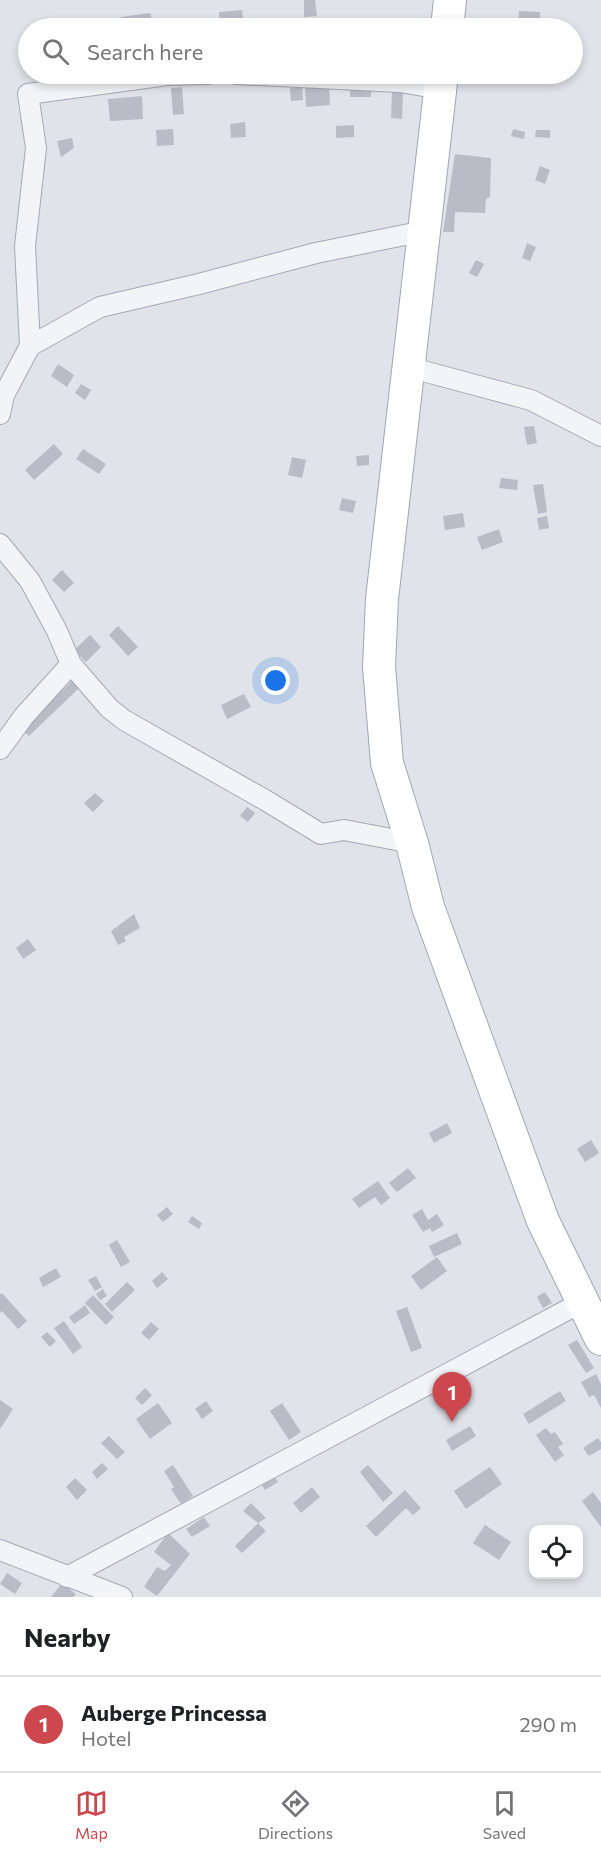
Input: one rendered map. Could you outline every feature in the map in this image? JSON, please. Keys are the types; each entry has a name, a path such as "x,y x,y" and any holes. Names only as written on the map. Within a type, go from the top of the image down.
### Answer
{"main road":[{"path":"448,18 450,0"},
{"path":"442,84 382,599 379,668 387,763 412,843 428,907 539,1210 601,1339"}],"street":[{"path":"0,414 4,395 30,346 25,246 36,148 28,94 101,84"},
{"path":"30,346 100,307 316,253 424,231"},
{"path":"408,367 531,400 601,436"},
{"path":"0,544 30,581 57,631 71,664 110,708 124,720 266,800 321,834 344,830 412,843"},
{"path":"0,749 24,716 71,664"},
{"path":"67,1577 582,1302"},
{"path":"0,1551 122,1597"}],"building":[{"path":"304,0 315,0 317,16 304,17"},
{"path":"242,10 243,18 219,18 219,12"},
{"path":"519,11 540,12 540,18 519,18"},
{"path":"150,13 151,18 121,18"},
{"path":"350,84 372,84 371,97 350,97"},
{"path":"329,85 330,105 306,107 305,87"},
{"path":"182,87 184,114 173,115 171,88"},
{"path":"302,87 303,100 291,101 290,88"},
{"path":"392,92 403,93 402,119 391,118"},
{"path":"142,96 143,119 110,121 108,99"},
{"path":"245,122 246,137 231,138 230,124"},
{"path":"354,125 354,137 336,138 336,126"},
{"path":"173,129 174,145 157,146 156,130"},
{"path":"513,129 525,132 524,139 511,136"},
{"path":"536,130 550,130 550,138 535,137"},
{"path":"72,138 74,148 61,157 57,141"},
{"path":"455,154 491,158 490,197 486,199 485,213 455,212 454,232 443,232"},
{"path":"540,166 550,170 545,184 535,180"},
{"path":"527,243 536,247 530,261 522,258"},
{"path":"476,260 484,264 477,277 469,273"},
{"path":"58,364 74,375 67,387 51,376"},
{"path":"81,384 91,390 85,400 75,393"},
{"path":"534,426 537,443 527,445 524,427"},
{"path":"54,444 63,454 34,480 25,470"},
{"path":"83,449 106,464 99,474 76,459"},
{"path":"369,455 369,465 357,466 356,456"},
{"path":"292,457 306,460 302,478 288,475"},
{"path":"501,478 518,480 517,490 499,488"},
{"path":"543,484 547,512 538,514 533,485"},
{"path":"342,498 356,501 353,513 339,510"},
{"path":"463,513 465,527 445,530 443,516"},
{"path":"547,516 549,528 539,530 537,518"},
{"path":"499,529 503,542 482,550 477,537"},
{"path":"62,570 74,583 64,592 52,580"},
{"path":"118,626 138,647 128,656 109,635"},
{"path":"90,635 101,647 86,662 74,650"},
{"path":"72,681 79,688 29,736 22,729"},
{"path":"244,694 251,707 227,719 221,705"},
{"path":"95,793 104,801 93,812 84,803"},
{"path":"247,807 255,813 248,822 240,816"},
{"path":"134,914 140,928 124,937 126,941 118,945 111,931"},
{"path":"28,939 36,950 23,959 16,948"},
{"path":"447,1123 452,1133 434,1143 429,1133"},
{"path":"591,1140 599,1153 585,1162 577,1149"},
{"path":"408,1168 416,1178 397,1192 389,1183"},
{"path":"378,1181 390,1198 381,1205 375,1197 359,1208 352,1199"},
{"path":"167,1207 173,1214 163,1222 157,1215"},
{"path":"422,1209 428,1220 437,1214 444,1225 432,1232 430,1228 423,1232 412,1215"},
{"path":"192,1216 202,1223 199,1229 188,1222"},
{"path":"457,1233 462,1244 434,1257 429,1246"},
{"path":"117,1240 130,1262 121,1267 109,1245"},
{"path":"437,1257 447,1271 421,1290 411,1276"},
{"path":"56,1268 61,1277 43,1287 39,1278"},
{"path":"162,1272 168,1279 157,1288 152,1281"},
{"path":"96,1276 102,1287 95,1291 88,1280"},
{"path":"127,1282 135,1290 112,1312 105,1304"},
{"path":"103,1289 107,1296 100,1300 96,1294"},
{"path":"545,1292 552,1303 543,1308 537,1297"},
{"path":"2,1293 27,1321 18,1329 2,1311 0,1313 0,1294"},
{"path":"93,1295 114,1317 106,1325 85,1303"},
{"path":"85,1305 90,1313 74,1324 69,1317"},
{"path":"407,1307 422,1348 411,1352 396,1311"},
{"path":"64,1321 82,1347 73,1354 54,1328"},
{"path":"151,1322 159,1329 149,1340 141,1333"},
{"path":"47,1332 56,1341 50,1347 41,1337"},
{"path":"577,1340 594,1368 586,1373 568,1345"},
{"path":"596,1374 601,1384 601,1408 594,1395 589,1397 581,1382"},
{"path":"145,1388 152,1395 142,1405 135,1398"},
{"path":"560,1391 566,1401 529,1424 523,1414"},
{"path":"0,1400 13,1409 0,1429"},
{"path":"206,1401 213,1411 202,1419 195,1409"},
{"path":"158,1403 172,1423 150,1439 136,1419"},
{"path":"282,1403 301,1432 289,1440 270,1411"},
{"path":"470,1426 476,1436 452,1451 446,1440"},
{"path":"546,1428 551,1434 555,1432 563,1444 558,1447 564,1455 555,1462 536,1435"},
{"path":"109,1436 125,1452 117,1459 101,1443"},
{"path":"598,1438 601,1442 601,1449 589,1456 583,1448"},
{"path":"102,1463 108,1469 97,1479 92,1472"},
{"path":"173,1465 193,1496 181,1504 171,1489 174,1487 164,1471"},
{"path":"368,1465 393,1493 383,1502 360,1472"},
{"path":"490,1467 502,1484 466,1509 454,1491"},
{"path":"273,1474 278,1482 265,1490 260,1482"},
{"path":"75,1478 87,1490 77,1500 66,1487"},
{"path":"312,1487 320,1497 301,1513 293,1503"},
{"path":"405,1490 421,1508 413,1515 406,1508 376,1537 366,1526"},
{"path":"593,1492 601,1503 601,1527 582,1501"},
{"path":"251,1503 266,1518 258,1523 243,1511"},
{"path":"204,1517 210,1526 192,1537 186,1529"},
{"path":"258,1523 266,1531 242,1553 235,1546"},
{"path":"485,1525 511,1542 499,1560 473,1543"},
{"path":"168,1533 190,1554 157,1596 144,1587 157,1567 165,1571 171,1565 154,1552"},
{"path":"7,1573 22,1583 15,1594 0,1584"},
{"path":"62,1583 76,1594 73,1597 51,1597"}],"place":[{"name":"Auberge Princessa","path":"452,1422"}]}
